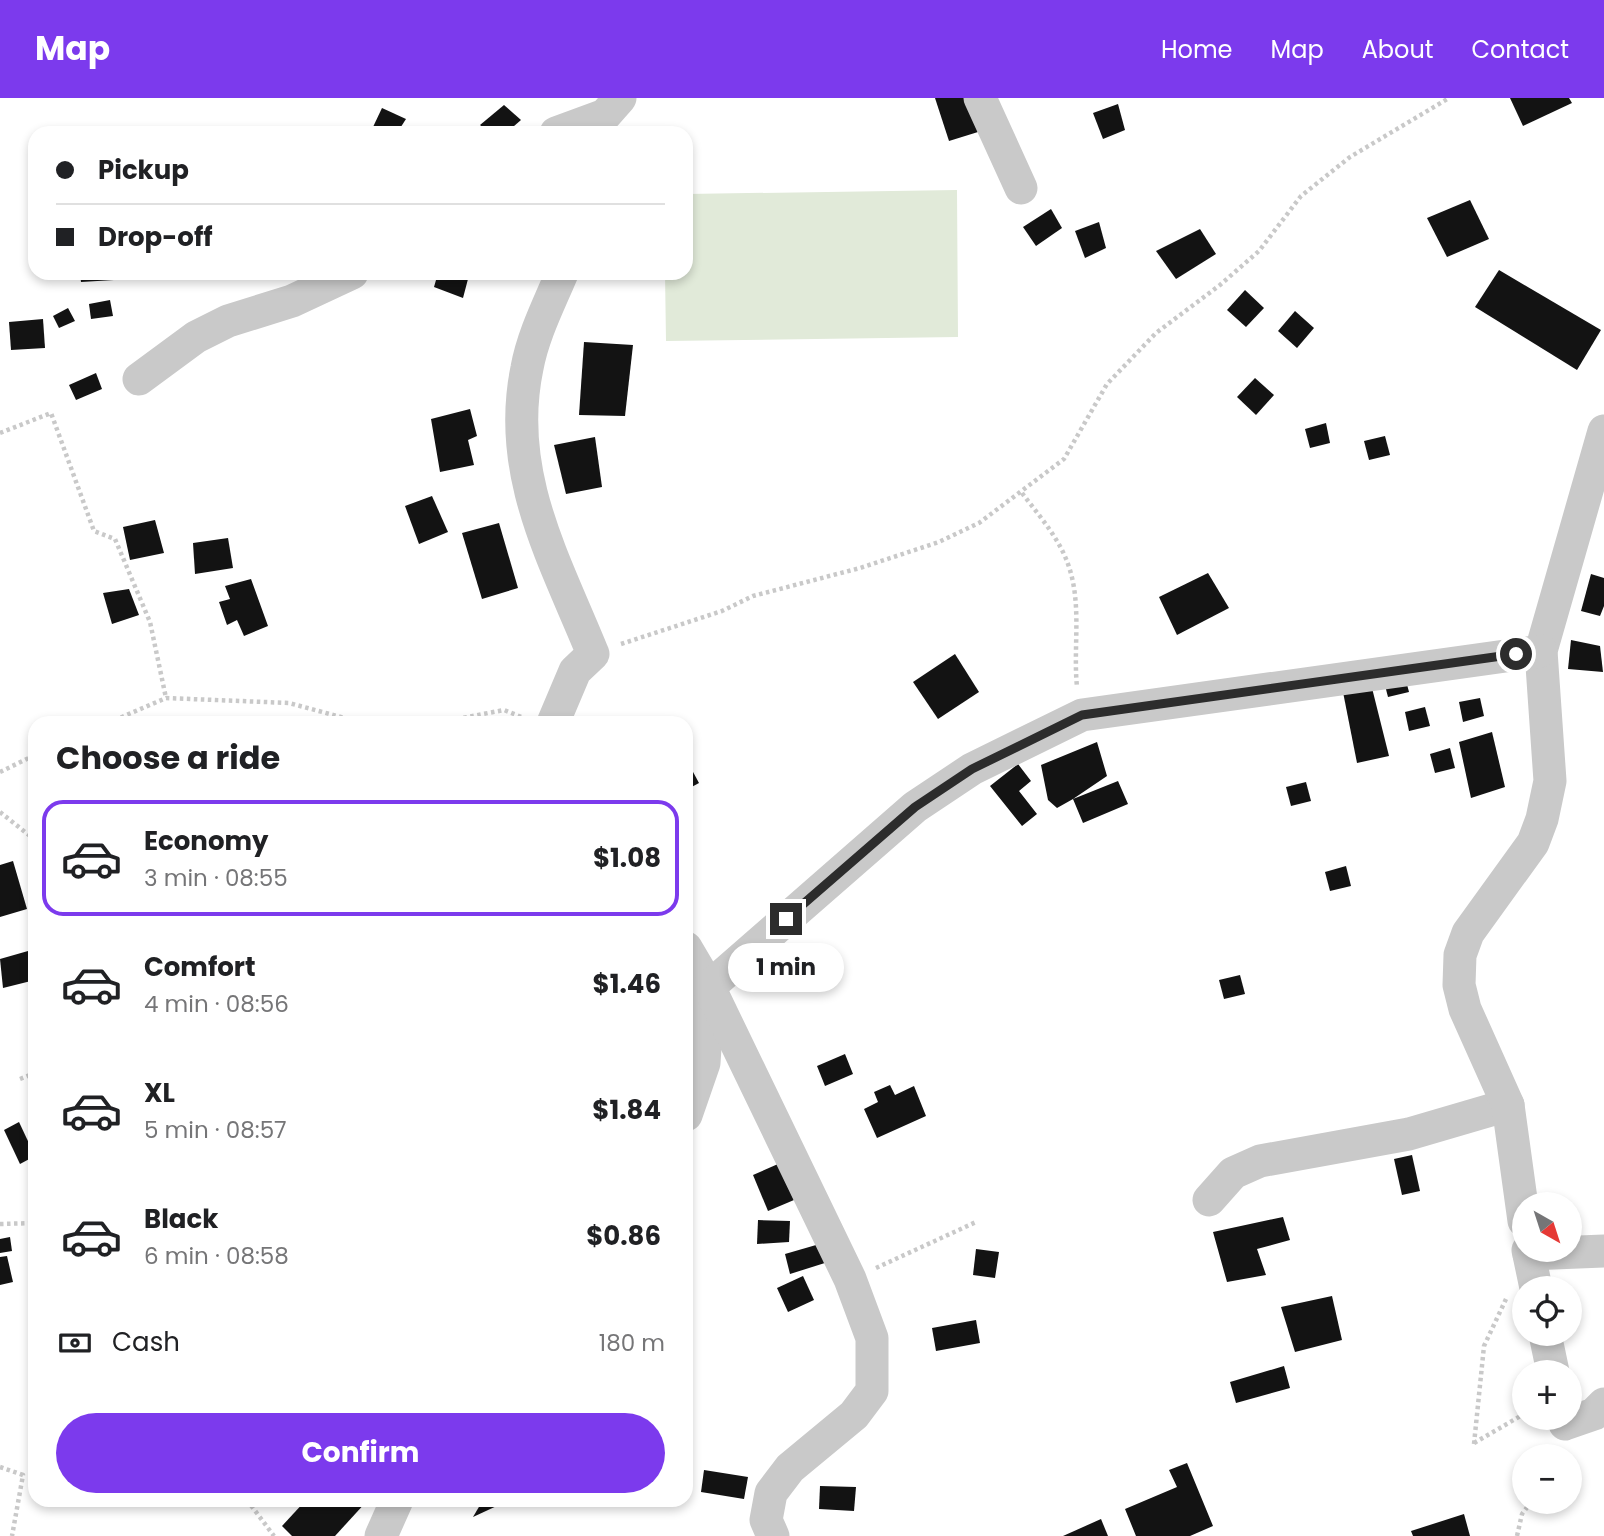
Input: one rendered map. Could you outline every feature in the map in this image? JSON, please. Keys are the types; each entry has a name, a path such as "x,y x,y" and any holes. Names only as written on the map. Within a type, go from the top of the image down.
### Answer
{"street":[{"path":"980,98 1021,188"},
{"path":"577,126 609,115"},
{"path":"139,379 196,337 228,321 292,301 337,280"},
{"path":"556,716 575,671 593,654 540,532 529,489 523,435 527,367 559,280"},
{"path":"1520,1192 1508,1104 1465,1009 1459,985 1460,955 1468,933 1533,843 1542,820 1550,781 1541,651 1604,431"},
{"path":"693,1095 704,1063 709,987 915,807 972,769 1082,715 1541,651"},
{"path":"693,960 709,987 850,1279 872,1338 873,1391 854,1415 790,1468 771,1493 766,1520 773,1536"},
{"path":"1209,1200 1233,1173 1260,1161 1409,1134 1508,1104"},
{"path":"1582,1251 1604,1251"},
{"path":"1582,1418 1594,1414 1604,1404"},
{"path":"381,1536 394,1507"}],"path":[{"path":"593,654 722,611 753,596 860,568 939,542 979,523 1064,459 1107,384 1156,333 1220,285 1259,251 1301,195 1350,157 1448,98"},
{"path":"0,433 51,413 94,531 115,539 150,622 166,698"},
{"path":"1022,493 1056,539 1069,567 1074,589 1074,657 1082,715"},
{"path":"124,716 166,698 289,703 337,716"},
{"path":"473,716 504,710 519,716"},
{"path":"0,772 28,758"},
{"path":"0,812 28,834"},
{"path":"20,1079 28,1076"},
{"path":"850,1279 976,1222"},
{"path":"0,1224 28,1223"},
{"path":"1512,1306 1484,1346 1474,1444 1512,1421"},
{"path":"0,1467 23,1475 12,1536"},
{"path":"252,1507 274,1536"},
{"path":"1517,1536 1522,1514"}],"green space":[{"path":"957,190 958,337 666,341 665,280 693,280 693,194"}],"building":[{"path":"935,98 966,98 978,132 949,141"},
{"path":"1510,98 1569,98 1572,103 1523,126"},
{"path":"1118,104 1125,130 1103,139 1093,113"},
{"path":"504,105 521,120 514,126 480,125"},
{"path":"382,108 406,119 402,126 373,126"},
{"path":"1470,200 1489,239 1447,257 1427,218"},
{"path":"1051,209 1062,228 1036,246 1023,227"},
{"path":"1099,222 1106,248 1085,258 1075,231"},
{"path":"1200,229 1216,254 1176,279 1156,251"},
{"path":"1499,270 1601,330 1577,370 1475,307"},
{"path":"81,280 114,280 81,282"},
{"path":"436,280 468,280 463,298 434,287"},
{"path":"1245,290 1264,308 1246,327 1227,310"},
{"path":"110,300 113,316 91,319 89,304"},
{"path":"68,308 75,321 59,328 53,316"},
{"path":"1295,311 1314,328 1297,348 1278,331"},
{"path":"43,319 45,348 11,350 9,322"},
{"path":"584,342 633,345 625,416 579,415"},
{"path":"96,373 102,389 76,400 69,385"},
{"path":"1255,378 1274,395 1256,415 1237,397"},
{"path":"470,409 477,436 468,440 474,465 440,472 431,419"},
{"path":"1326,423 1330,443 1310,448 1305,429"},
{"path":"1385,436 1390,455 1369,460 1364,441"},
{"path":"595,437 602,487 566,494 554,445"},
{"path":"432,496 448,532 419,544 405,506"},
{"path":"155,520 164,553 130,560 123,527"},
{"path":"499,523 518,588 482,599 462,533"},
{"path":"228,538 233,568 195,574 193,543"},
{"path":"1208,573 1229,608 1177,635 1159,597"},
{"path":"1591,574 1604,578 1604,606 1600,616 1581,611"},
{"path":"251,579 268,626 244,636 237,620 227,625 219,602 230,599 225,586"},
{"path":"129,589 139,615 112,624 103,593"},
{"path":"1571,640 1600,646 1603,672 1568,669"},
{"path":"955,654 979,692 938,719 913,682"},
{"path":"1404,673 1409,692 1388,697 1383,678"},
{"path":"1370,680 1389,756 1357,763 1342,687"},
{"path":"1480,698 1484,716 1463,722 1459,702"},
{"path":"1425,707 1430,726 1409,731 1405,712"},
{"path":"1492,732 1505,787 1471,798 1459,742"},
{"path":"1097,742 1107,776 1057,808 1048,800 1041,765"},
{"path":"1450,748 1455,768 1435,773 1430,754"},
{"path":"1018,764 1031,781 1019,791 1037,814 1022,826 990,786"},
{"path":"693,772 699,783 693,786"},
{"path":"1118,781 1128,804 1083,823 1073,799"},
{"path":"1306,782 1311,801 1291,806 1286,787"},
{"path":"13,861 27,909 0,917 0,865"},
{"path":"1346,866 1351,886 1330,891 1325,872"},
{"path":"28,951 28,982 3,988 0,959"},
{"path":"808,953 816,974 788,986 780,965"},
{"path":"1240,975 1245,994 1224,999 1219,980"},
{"path":"845,1054 853,1074 825,1086 817,1066"},
{"path":"890,1085 895,1095 914,1086 926,1116 877,1138 864,1109 878,1102 874,1092"},
{"path":"19,1122 28,1141 28,1160 20,1164 4,1130"},
{"path":"1412,1155 1420,1191 1402,1195 1394,1159"},
{"path":"778,1164 794,1200 768,1211 753,1175"},
{"path":"1283,1217 1290,1240 1257,1249 1266,1275 1227,1282 1213,1232"},
{"path":"758,1220 790,1221 789,1242 757,1244"},
{"path":"10,1237 12,1251 0,1253 0,1239"},
{"path":"823,1243 828,1262 790,1274 785,1254"},
{"path":"976,1249 999,1252 995,1278 973,1275"},
{"path":"7,1256 13,1282 0,1285 0,1257"},
{"path":"803,1276 814,1300 788,1312 777,1288"},
{"path":"1332,1296 1342,1340 1295,1352 1281,1307"},
{"path":"976,1320 980,1343 936,1351 932,1328"},
{"path":"1284,1366 1290,1388 1236,1403 1230,1382"},
{"path":"1187,1463 1213,1526 1190,1536 1136,1536 1125,1509 1177,1487 1169,1470"},
{"path":"704,1470 748,1477 744,1499 701,1492"},
{"path":"820,1486 856,1487 854,1511 819,1509"},
{"path":"300,1507 362,1507 335,1536 292,1536 282,1526"},
{"path":"479,1507 495,1507 473,1517"},
{"path":"1464,1514 1470,1536 1413,1536 1411,1531"},
{"path":"1101,1519 1108,1536 1063,1536"}],"route":[{"path":"786,919 915,807 972,769 1082,715 1516,654"}]}
